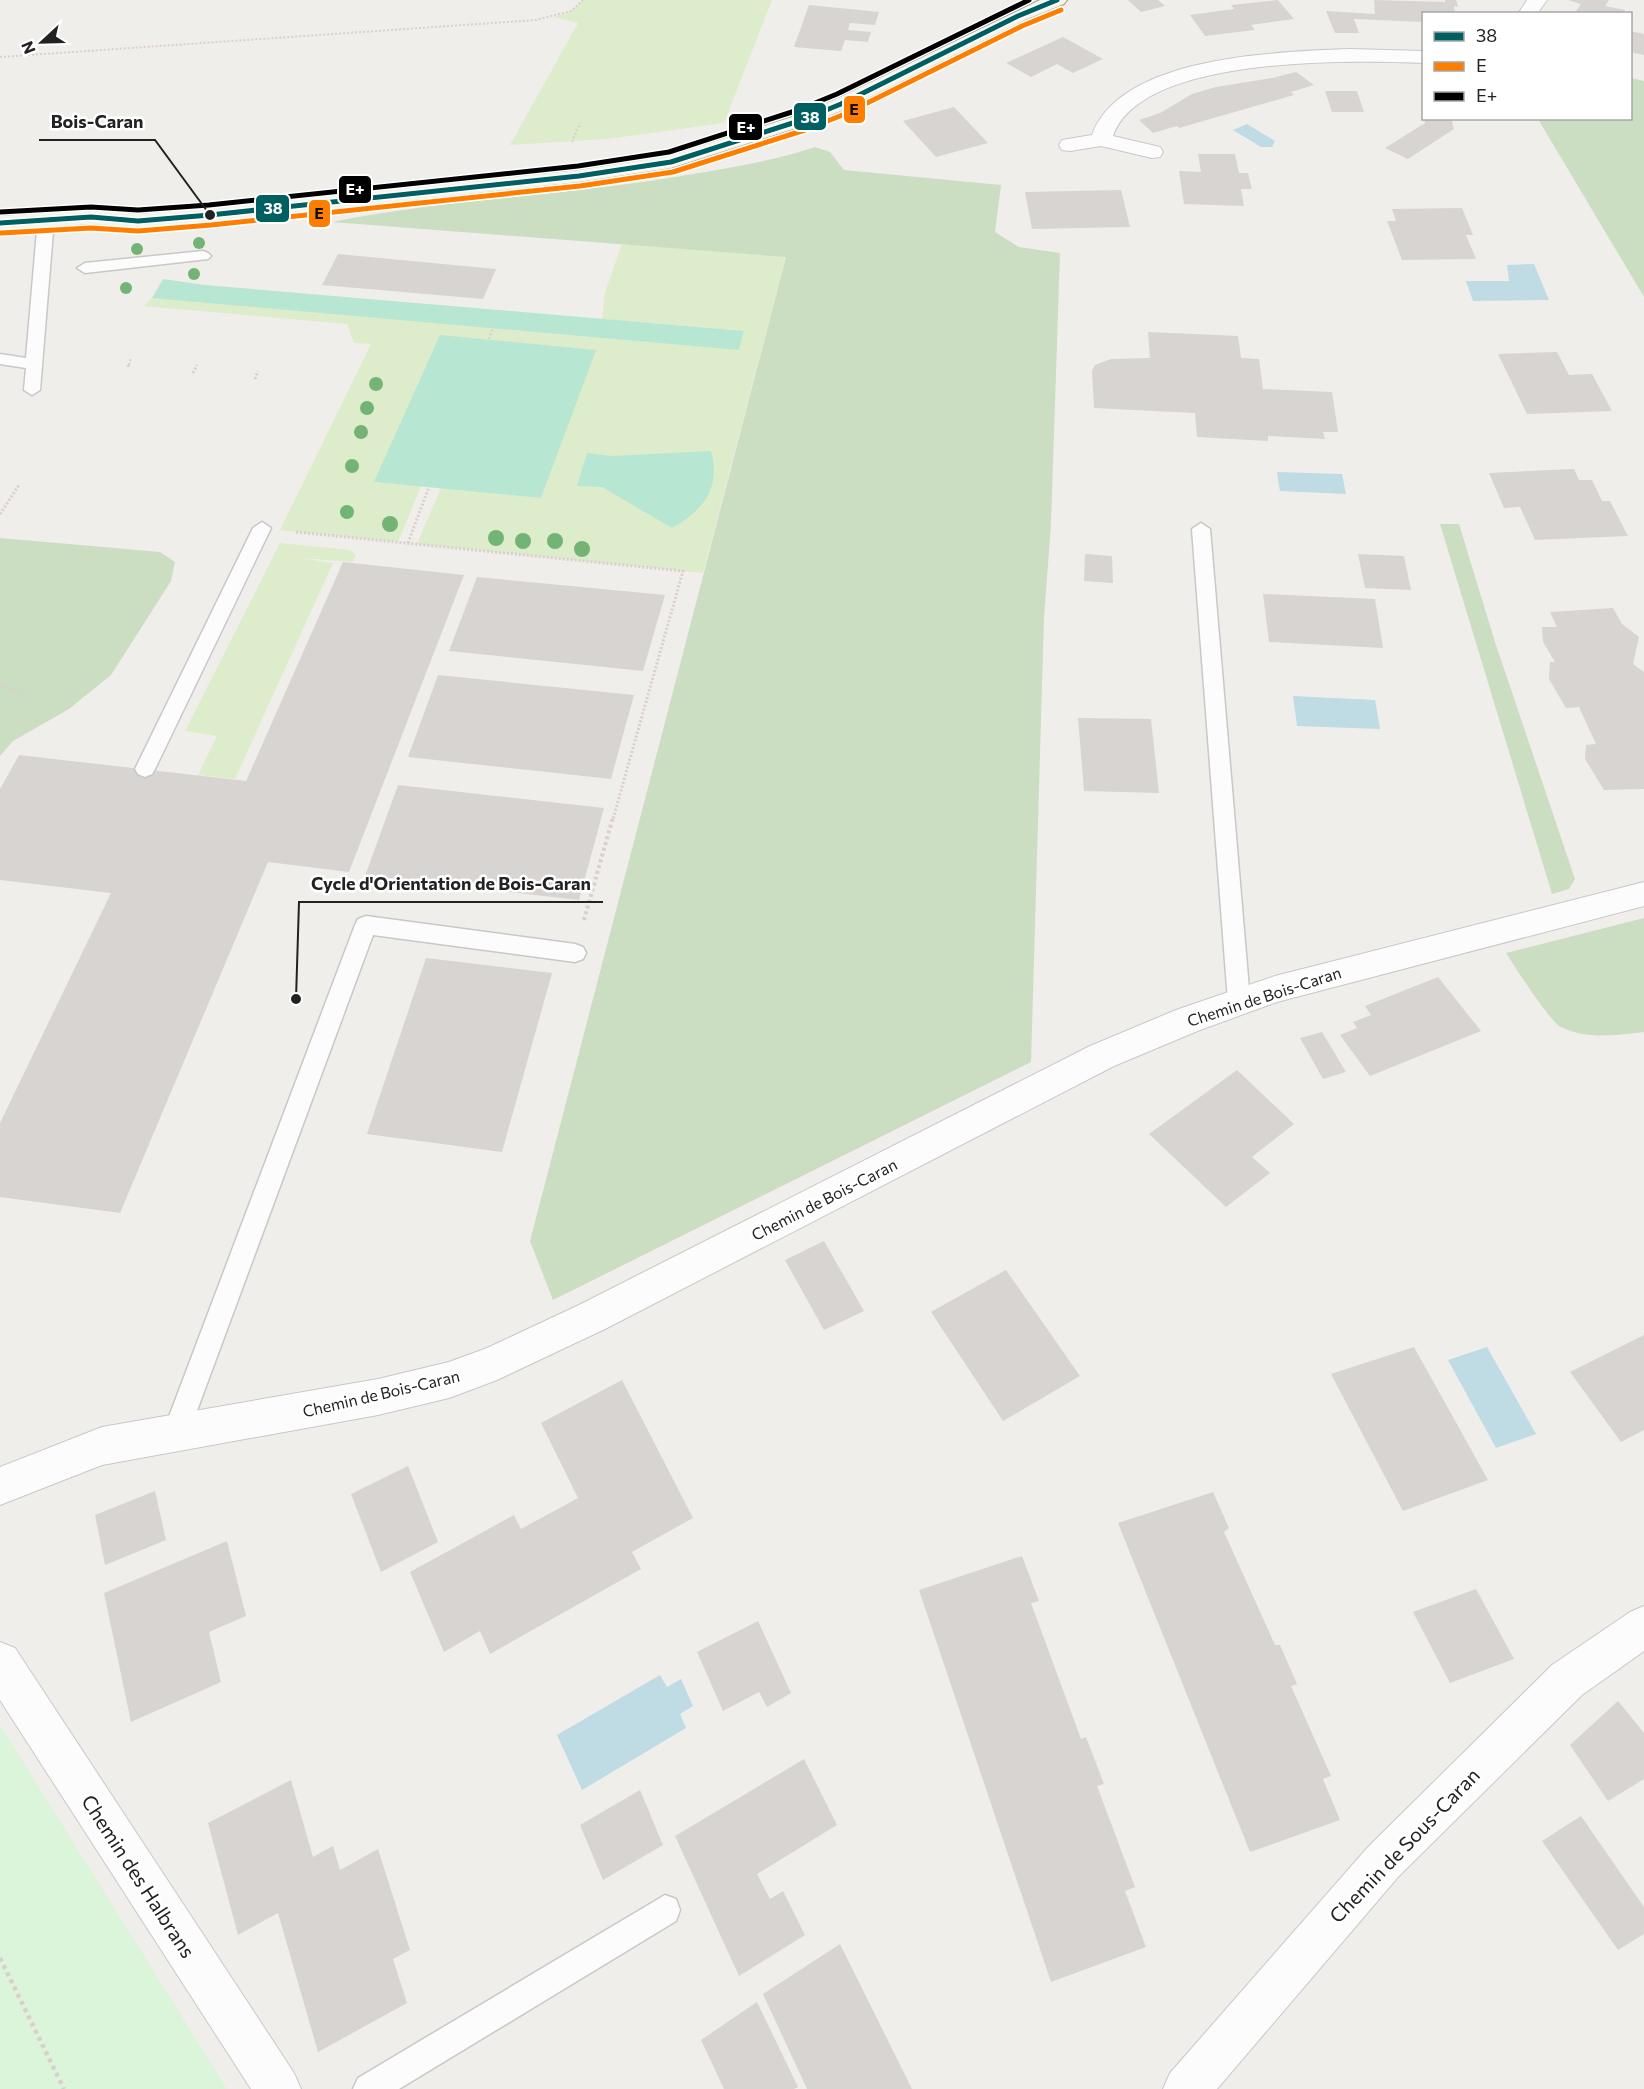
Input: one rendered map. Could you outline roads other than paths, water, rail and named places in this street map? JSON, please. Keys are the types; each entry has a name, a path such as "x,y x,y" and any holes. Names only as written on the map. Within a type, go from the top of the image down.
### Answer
{"main road":[{"path":"0,223 91,217 138,221 579,176 671,162 802,120 841,104 1017,16 1057,0"}],"street":[{"path":"1101,140 1109,120 1122,106 1160,85 1209,70 1312,56 1376,54 1422,57"},
{"path":"1070,145 1101,140 1152,152"},
{"name":"Chemin de Bois-Caran","path":"0,1486 102,1446 175,1435 378,1397 449,1380 497,1362 592,1317 1102,1056 1239,1001 1358,967 1644,894"},
{"name":"Chemin de Sous-Caran","path":"1186,2089 1383,1862 1568,1680 1644,1626"},
{"name":"Chemin des Halbrans","path":"0,1663 278,2089"}],"lane":[{"path":"33,390 46,219"},
{"path":"85,268 203,256"},
{"path":"0,359 35,365"},
{"path":"145,769 262,528"},
{"path":"1201,529 1239,1001"},
{"path":"175,1435 366,925 575,953"},
{"path":"369,2089 665,1910"}],"water":[{"path":"1247,124 1275,141 1272,147 1261,147 1233,130"},
{"path":"1534,264 1549,300 1473,301 1466,281 1509,281 1507,265"},
{"path":"1277,472 1342,474 1346,494 1280,491"},
{"path":"1293,696 1375,700 1380,729 1297,726"},
{"path":"1487,1347 1536,1434 1496,1448 1448,1360"},
{"path":"660,1675 667,1687 681,1679 693,1706 680,1714 686,1728 582,1790 557,1735"}],"place":[{"name":"Bois-Caran","path":"210,215"},
{"name":"Cycle d'Orientation de Bois-Caran","path":"296,999"}]}
